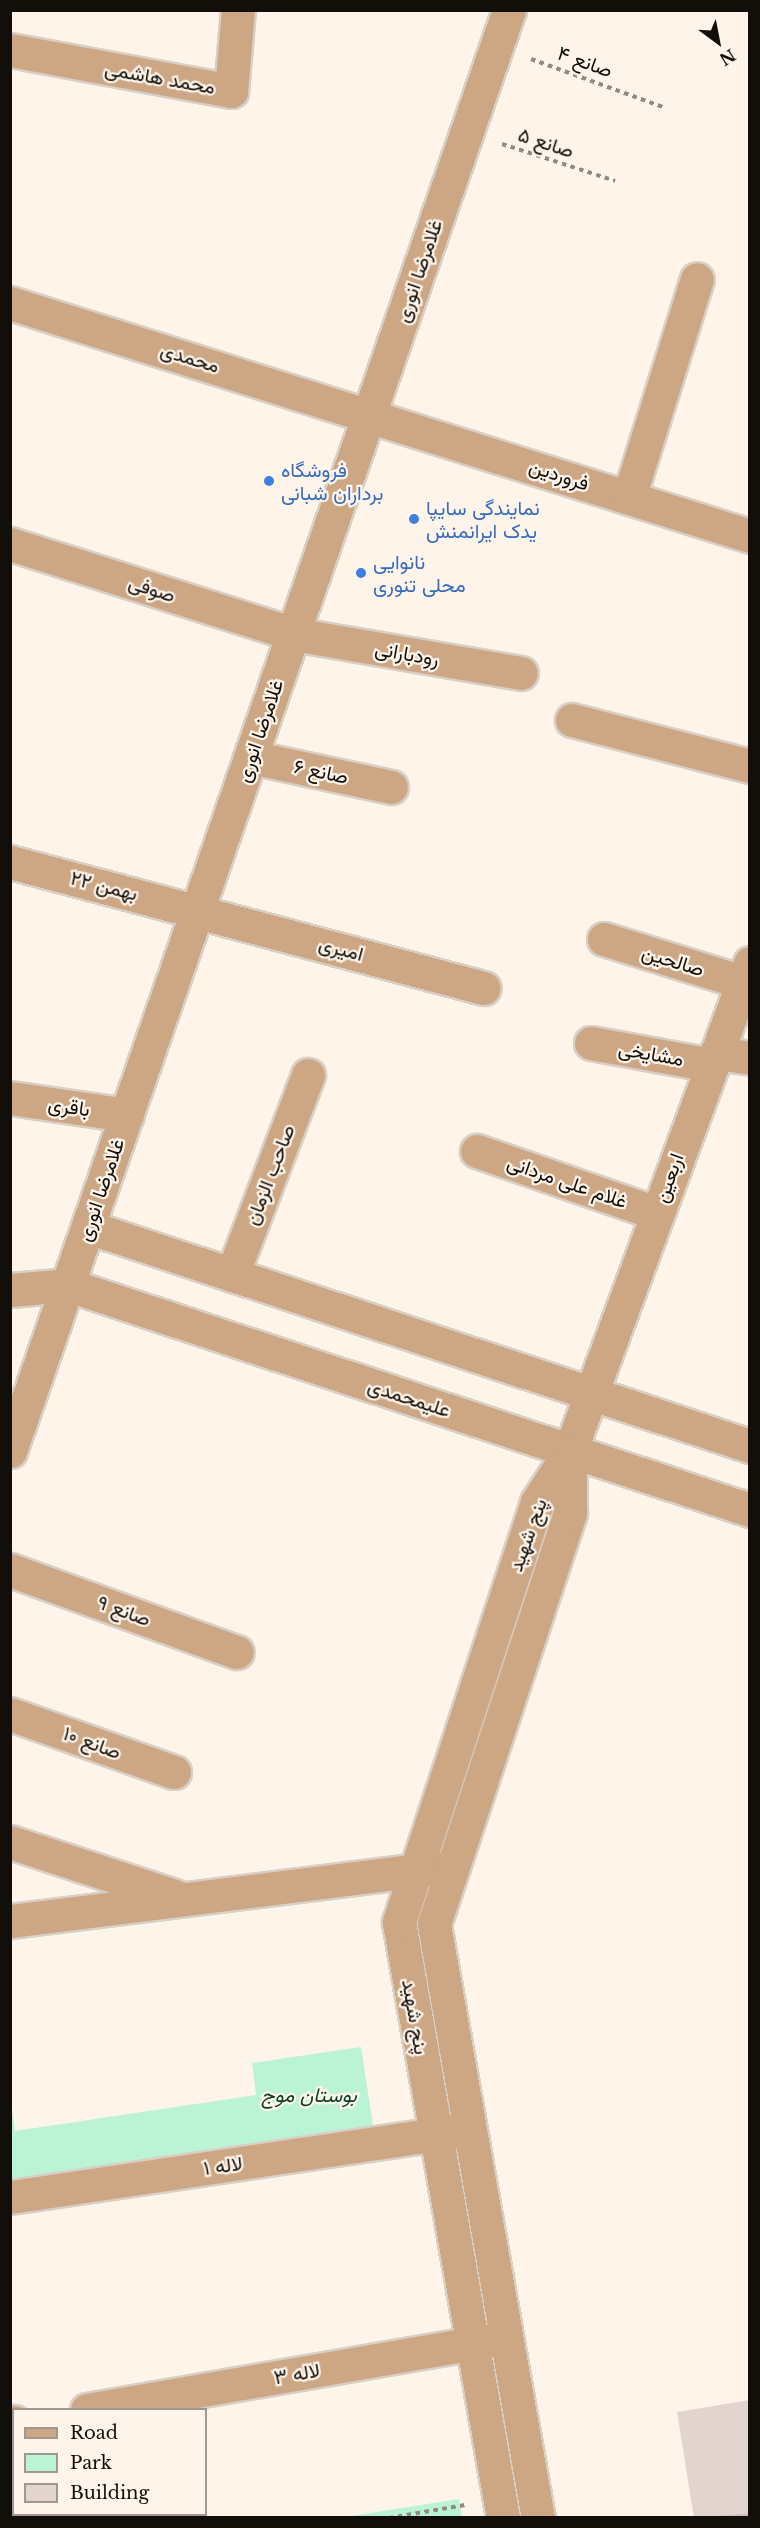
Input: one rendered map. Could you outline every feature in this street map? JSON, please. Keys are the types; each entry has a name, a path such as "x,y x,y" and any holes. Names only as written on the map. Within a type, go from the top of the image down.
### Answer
{"street":[{"name":"محمد هاشمی","path":"10,50 231,91 238,10"},
{"name":"غلامرضا انوری","path":"10,1451 509,10"},
{"path":"629,497 697,279"},
{"name":"محمدی","path":"10,303 369,414"},
{"name":"فروردین","path":"369,414 750,536"},
{"name":"صوفی","path":"10,544 293,634"},
{"name":"رودبارانی","path":"293,634 521,673"},
{"path":"572,720 750,766"},
{"name":"صانع ۶","path":"250,757 391,787"},
{"name":"۲۲ بهمن","path":"10,862 198,909"},
{"name":"امیری","path":"198,909 484,988"},
{"name":"صالحین","path":"604,939 746,972"},
{"name":"اربعین","path":"570,1451 589,1393 746,972"},
{"name":"مشایخی","path":"591,1043 714,1059 750,1058"},
{"name":"صاحب الزمان","path":"232,1275 308,1076"},
{"name":"باقری","path":"10,1098 127,1115"},
{"name":"غلام علی مردانی","path":"477,1151 656,1213"},
{"path":"88,1227 750,1446"},
{"path":"10,1290 68,1285"},
{"name":"علیمحمدی","path":"68,1285 750,1510"},
{"name":"پنج شهید","path":"501,2508 399,1922 537,1502 570,1451"},
{"name":"پنج شهید","path":"538,2517 434,1924 570,1512 570,1451"},
{"name":"صانع ۹","path":"10,1570 237,1652"},
{"name":"صانع ۱۰","path":"10,1714 174,1772"},
{"path":"10,1842 181,1898"},
{"path":"10,1921 417,1867 453,1870"},
{"name":"لاله ۱","path":"10,2198 436,2135 470,2128"},
{"name":"لاله ۳","path":"93,2408 507,2338"}],"path":[{"name":"صانع ۴","path":"496,46 663,107"},
{"name":"صانع ۵","path":"467,133 615,180"},
{"path":"389,2517 501,2508"}],"green space":[{"name":"بوستان موج","path":"361,2047 373,2125 11,2180 11,2102 15,2131 256,2095 252,2063"},
{"path":"459,2499 462,2517 345,2517"}],"building":[{"path":"750,2400 750,2513 694,2518 677,2412"}],"place":[{"name":"فروشگاه برداران شبانی","path":"269,481"},
{"name":"نمایندگی سایپا یدک ایرانمنش","path":"414,519"},
{"name":"نانوایی محلی تنوری","path":"361,573"}]}
